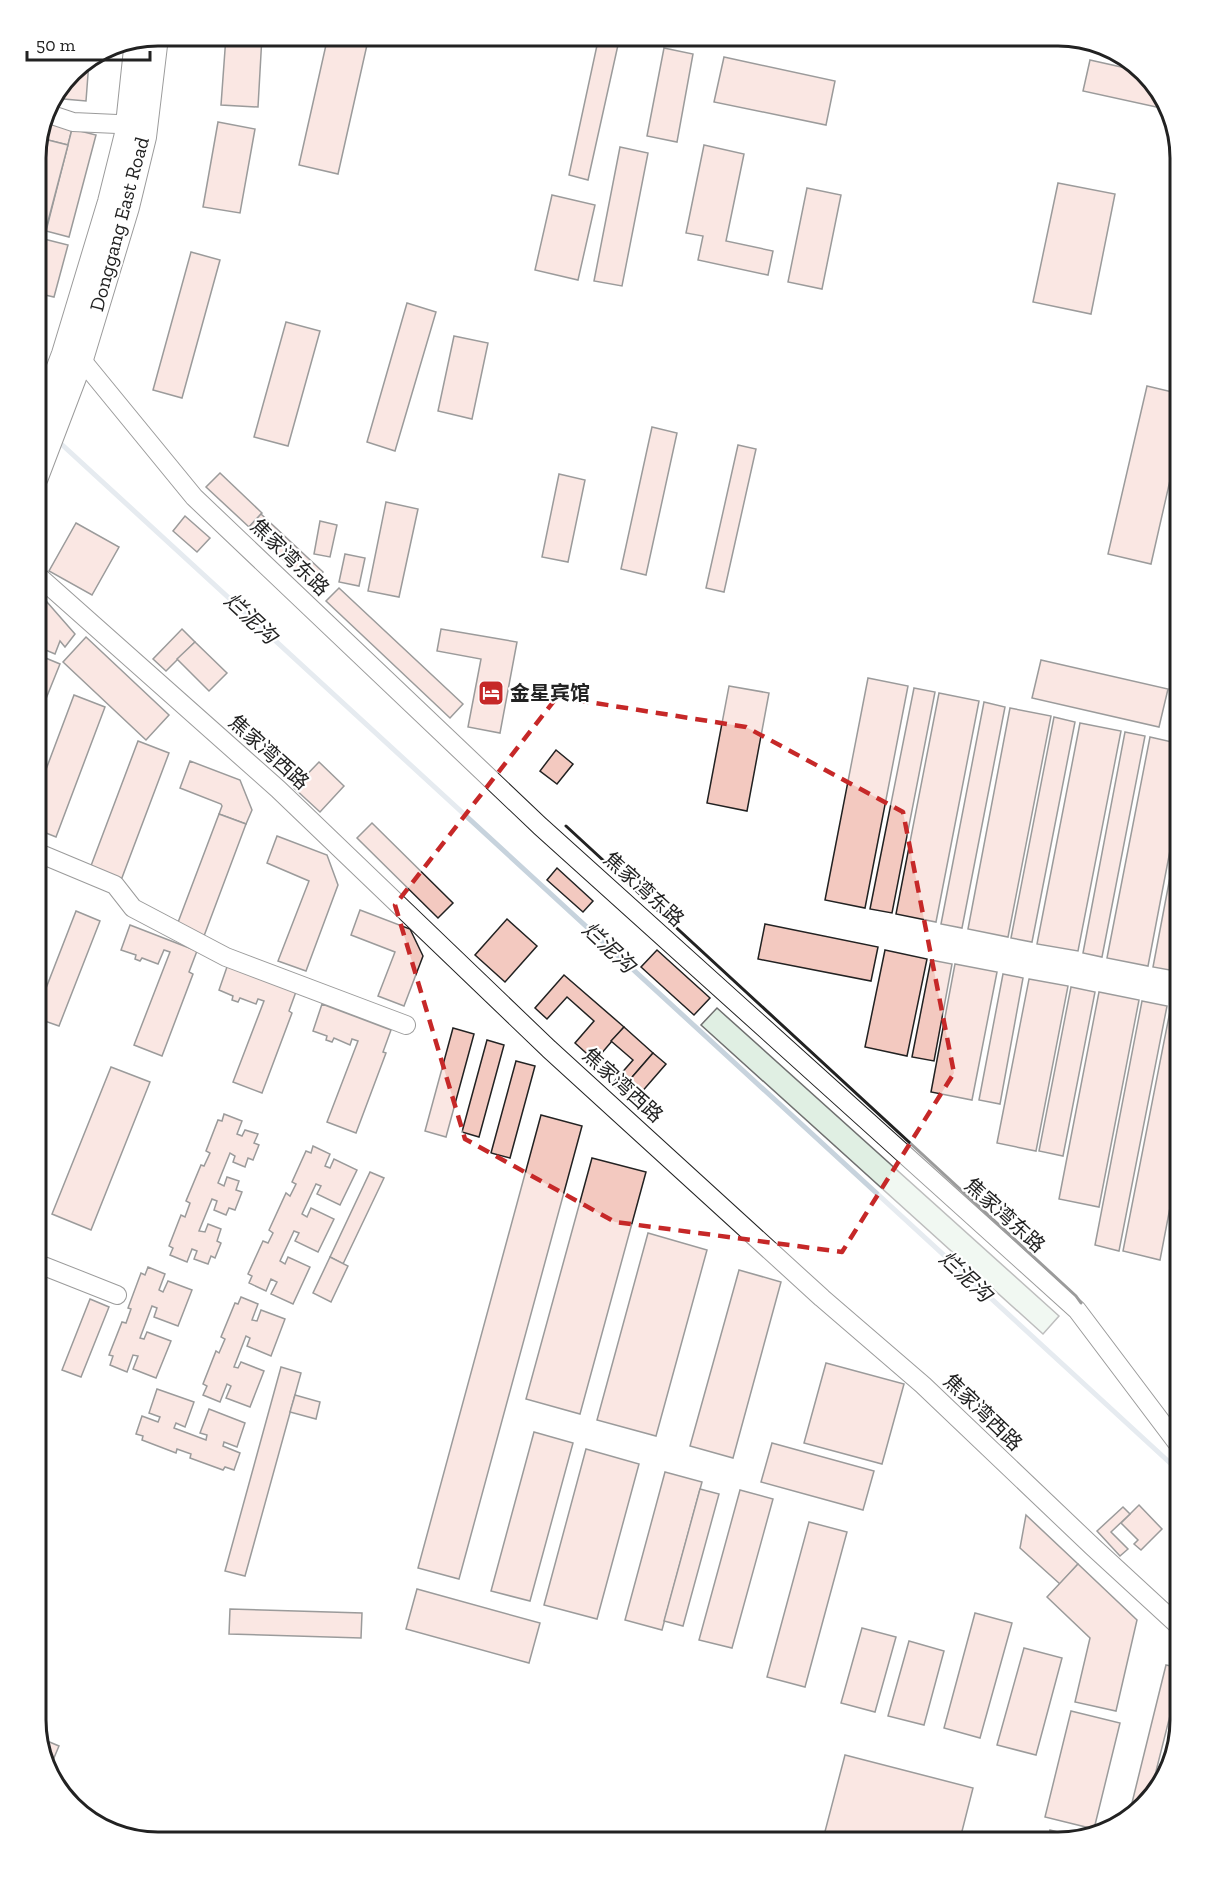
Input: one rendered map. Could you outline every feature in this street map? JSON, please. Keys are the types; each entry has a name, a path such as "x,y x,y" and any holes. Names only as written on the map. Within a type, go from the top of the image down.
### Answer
{"main road":[{"name":"Donggang East Road","path":"56,401 64,354 136,124 154,47"},
{"name":"Donggang East Road","path":"56,401 81,359 127,207 144,137 136,124 137,49"},
{"path":"47,413 56,401"},
{"path":"47,438 56,401"}],"street":[{"path":"55,116 73,122 136,124"},
{"name":"焦家湾东路","path":"81,359 194,497 540,825 1077,1310 1171,1435"},
{"name":"焦家湾西路","path":"47,584 278,789 549,1049 822,1298 923,1385 1171,1619"},
{"path":"47,856 115,885 133,908 226,957 405,1024"},
{"path":"46,1267 117,1295"}],"highlighted area":[{"path":"557,697 746,727 903,812 954,1073 842,1252 615,1222 465,1139 395,905"}],"green space":[{"path":"717,1008 1059,1316 1043,1334 701,1025"}],"building":[{"path":"225,47 261,47 258,107 221,105"},
{"path":"326,47 367,47 338,174 299,165"},
{"path":"597,47 618,47 588,180 569,175"},
{"path":"664,48 693,54 677,142 647,136"},
{"path":"724,57 835,81 826,125 714,102"},
{"path":"1090,60 1127,70 1147,90 1157,107 1083,91"},
{"path":"88,71 86,101 64,99 79,79"},
{"path":"218,122 255,129 240,213 203,207"},
{"path":"52,123 72,129 68,145 48,140"},
{"path":"72,129 96,135 69,237 47,231"},
{"path":"48,140 68,145 47,225"},
{"path":"704,145 744,154 726,241 773,251 768,275 698,260 703,236 686,233"},
{"path":"620,147 648,153 622,286 594,281"},
{"path":"1058,183 1115,194 1091,314 1033,302"},
{"path":"807,188 841,195 822,289 788,282"},
{"path":"552,195 595,205 578,280 535,270"},
{"path":"47,240 68,245 54,297 47,295"},
{"path":"191,252 220,260 182,398 153,390"},
{"path":"407,303 436,312 395,451 367,442"},
{"path":"286,322 320,331 288,446 254,437"},
{"path":"454,336 488,343 472,419 438,411"},
{"path":"1147,386 1171,392 1171,476 1151,564 1108,554"},
{"path":"652,427 677,433 646,575 621,569"},
{"path":"738,445 756,449 724,592 706,588"},
{"path":"220,473 262,513 249,527 206,487"},
{"path":"559,474 585,480 568,562 542,557"},
{"path":"386,502 418,509 399,597 368,591"},
{"path":"261,514 323,572 310,585 249,527"},
{"path":"185,516 210,538 197,552 173,531"},
{"path":"320,521 337,525 330,557 314,554"},
{"path":"76,523 119,547 92,595 49,571"},
{"path":"345,554 365,558 359,586 339,582"},
{"path":"339,588 463,704 450,718 326,601"},
{"path":"47,603 75,634 65,647 60,641 55,654 47,650"},
{"path":"182,629 195,642 166,671 153,659"},
{"name":"金星宾馆","path":"441,629 517,642 500,733 468,727 481,659 437,651"},
{"path":"86,637 169,715 146,740 63,662"},
{"path":"195,642 227,673 209,691 177,659"},
{"path":"47,658 60,664 47,697"},
{"path":"1041,660 1168,689 1159,727 1032,698"},
{"path":"868,678 908,686 865,908 825,900"},
{"path":"729,686 769,693 747,811 707,803"},
{"path":"914,688 935,692 892,913 870,909"},
{"path":"939,693 979,701 936,922 896,914"},
{"path":"74,695 105,707 56,837 47,833 47,768"},
{"path":"984,702 1005,707 962,928 941,924"},
{"path":"1010,708 1051,716 1008,937 968,929"},
{"path":"1054,717 1075,722 1032,942 1011,938"},
{"path":"1080,723 1121,731 1078,951 1037,944"},
{"path":"1125,732 1145,736 1102,957 1083,953"},
{"path":"1150,737 1171,742 1171,845 1148,966 1107,958"},
{"path":"138,741 169,753 120,883 89,871"},
{"path":"556,750 573,764 557,784 540,771"},
{"path":"190,761 240,780 252,810 246,824 219,814 221,804 180,788"},
{"path":"319,762 344,786 320,812 294,788"},
{"path":"219,814 246,824 204,936 177,925"},
{"path":"372,823 453,903 438,918 357,838"},
{"path":"277,836 327,855 338,885 306,971 278,961 309,881 267,863"},
{"path":"557,868 593,901 583,912 547,880"},
{"path":"1171,872 1171,970 1153,967"},
{"path":"360,910 410,929 423,956 404,1006 378,996 395,952 351,935"},
{"path":"76,911 100,921 59,1026 46,1022 46,987"},
{"path":"507,919 537,946 505,982 475,955"},
{"path":"765,924 878,947 871,981 758,959"},
{"path":"130,925 197,951 189,972 193,974 162,1056 134,1045 170,952 164,950 158,964 142,958 140,961 135,959 136,955 121,950"},
{"path":"657,950 710,998 694,1015 641,967"},
{"path":"885,950 927,959 907,1056 865,1047"},
{"path":"931,960 952,964 934,1061 912,1057"},
{"path":"228,964 297,989 289,1011 292,1013 262,1093 233,1082 264,1001 258,999 256,1004 240,998 238,1002 232,1000 233,996 219,990"},
{"path":"955,964 997,972 972,1100 931,1092"},
{"path":"1003,974 1023,978 1000,1104 979,1100"},
{"path":"564,975 624,1027 595,1061 575,1043 594,1021 567,997 547,1019 535,1008"},
{"path":"1029,979 1068,986 1036,1151 997,1143"},
{"path":"1071,987 1095,992 1063,1156 1039,1151"},
{"path":"1099,992 1139,1000 1099,1207 1059,1199"},
{"path":"1142,1001 1167,1006 1119,1251 1095,1245"},
{"path":"322,1004 391,1030 383,1052 386,1053 356,1133 327,1122 358,1041 352,1039 350,1045 334,1038 332,1042 326,1040 327,1036 313,1031"},
{"path":"1171,1006 1171,1202 1160,1260 1123,1251"},
{"path":"624,1027 653,1053 620,1091 612,1084 633,1060 611,1041"},
{"path":"453,1028 474,1034 446,1137 425,1131"},
{"path":"487,1040 504,1045 479,1137 462,1132"},
{"path":"653,1053 666,1064 633,1102 620,1091"},
{"path":"516,1061 535,1066 510,1158 491,1153"},
{"path":"111,1067 150,1082 91,1230 52,1214"},
{"path":"224,1114 242,1121 237,1134 242,1136 245,1130 258,1134 254,1143 259,1145 253,1160 248,1158 245,1167 233,1162 235,1156 230,1153 218,1183 224,1186 227,1177 239,1181 236,1190 242,1192 235,1210 229,1208 226,1215 214,1210 217,1201 212,1199 199,1231 205,1232 208,1224 221,1229 217,1241 221,1243 215,1258 211,1256 208,1264 194,1259 197,1251 192,1249 187,1262 170,1255 173,1248 169,1246 181,1215 185,1217 190,1203 186,1201 201,1165 204,1166 210,1153 206,1151 218,1120 222,1121"},
{"path":"541,1115 582,1126 459,1579 418,1568"},
{"path":"313,1146 330,1154 325,1166 330,1168 334,1159 357,1170 340,1205 317,1194 321,1186 316,1184 302,1214 307,1217 311,1208 334,1219 318,1252 295,1241 299,1233 294,1231 280,1261 285,1264 288,1257 310,1267 293,1304 271,1294 277,1282 271,1279 266,1291 249,1283 252,1276 248,1274 263,1241 268,1243 273,1233 269,1230 286,1193 290,1196 296,1184 292,1182 306,1151 311,1153"},
{"path":"592,1158 646,1172 580,1414 526,1399"},
{"path":"370,1172 384,1178 343,1264 330,1257"},
{"path":"648,1233 707,1250 656,1436 597,1420"},
{"path":"330,1257 348,1266 331,1302 313,1293"},
{"path":"148,1267 165,1274 159,1290 163,1292 168,1281 192,1290 178,1326 154,1317 157,1308 152,1306 140,1338 144,1339 147,1332 171,1341 156,1378 133,1369 138,1356 133,1355 127,1372 110,1365 113,1356 109,1355 122,1322 126,1323 131,1309 128,1308 141,1273 145,1275"},
{"path":"739,1270 781,1282 733,1458 690,1446"},
{"path":"241,1297 258,1304 252,1320 257,1321 261,1310 285,1319 271,1356 247,1346 250,1338 246,1336 234,1367 238,1368 241,1362 264,1371 250,1407 226,1398 231,1386 227,1384 220,1402 203,1395 207,1386 203,1384 216,1351 219,1353 225,1339 221,1337 235,1303 238,1304"},
{"path":"90,1299 109,1307 81,1377 62,1370"},
{"path":"826,1363 904,1384 882,1464 804,1443"},
{"path":"281,1367 301,1373 245,1576 225,1571"},
{"path":"157,1389 194,1402 185,1427 176,1423 174,1428 206,1440 207,1435 200,1433 209,1409 245,1423 237,1447 224,1442 223,1446 240,1453 234,1470 225,1467 223,1470 190,1458 191,1454 177,1449 176,1453 142,1440 143,1436 136,1434 142,1416 158,1422 160,1417 149,1413"},
{"path":"295,1395 320,1402 316,1419 290,1412"},
{"path":"534,1432 573,1443 530,1601 491,1591"},
{"path":"772,1443 874,1471 863,1510 761,1482"},
{"path":"586,1449 639,1464 597,1619 544,1605"},
{"path":"665,1472 702,1482 662,1630 625,1620"},
{"path":"700,1489 719,1494 683,1626 664,1621"},
{"path":"740,1490 773,1499 732,1648 699,1640"},
{"path":"1139,1505 1162,1529 1141,1550 1134,1544 1138,1540 1121,1523"},
{"path":"1123,1507 1130,1514 1111,1532 1128,1549 1120,1556 1097,1531"},
{"path":"1026,1515 1078,1564 1060,1584 1020,1548"},
{"path":"809,1522 847,1532 805,1687 767,1677"},
{"path":"1078,1564 1137,1620 1116,1711 1075,1702 1090,1638 1047,1597"},
{"path":"417,1589 540,1623 529,1663 406,1629"},
{"path":"230,1609 362,1613 361,1638 229,1634"},
{"path":"975,1613 1012,1623 980,1738 944,1728"},
{"path":"862,1628 896,1637 875,1712 841,1703"},
{"path":"909,1641 944,1651 924,1725 888,1716"},
{"path":"1024,1648 1062,1658 1036,1755 997,1745"},
{"path":"1166,1665 1171,1666 1171,1712 1155,1777 1147,1789 1131,1805"},
{"path":"1071,1711 1120,1723 1095,1826 1090,1828 1045,1817"},
{"path":"48,1742 59,1746 54,1759"},
{"path":"845,1755 973,1788 962,1832 825,1832"}],"waterway":[{"name":"烂泥沟","path":"58,441 1171,1464"}],"wall":[{"path":"566,826 1081,1303"}],"place":[{"name":"金星宾馆","path":"491,693"}]}
